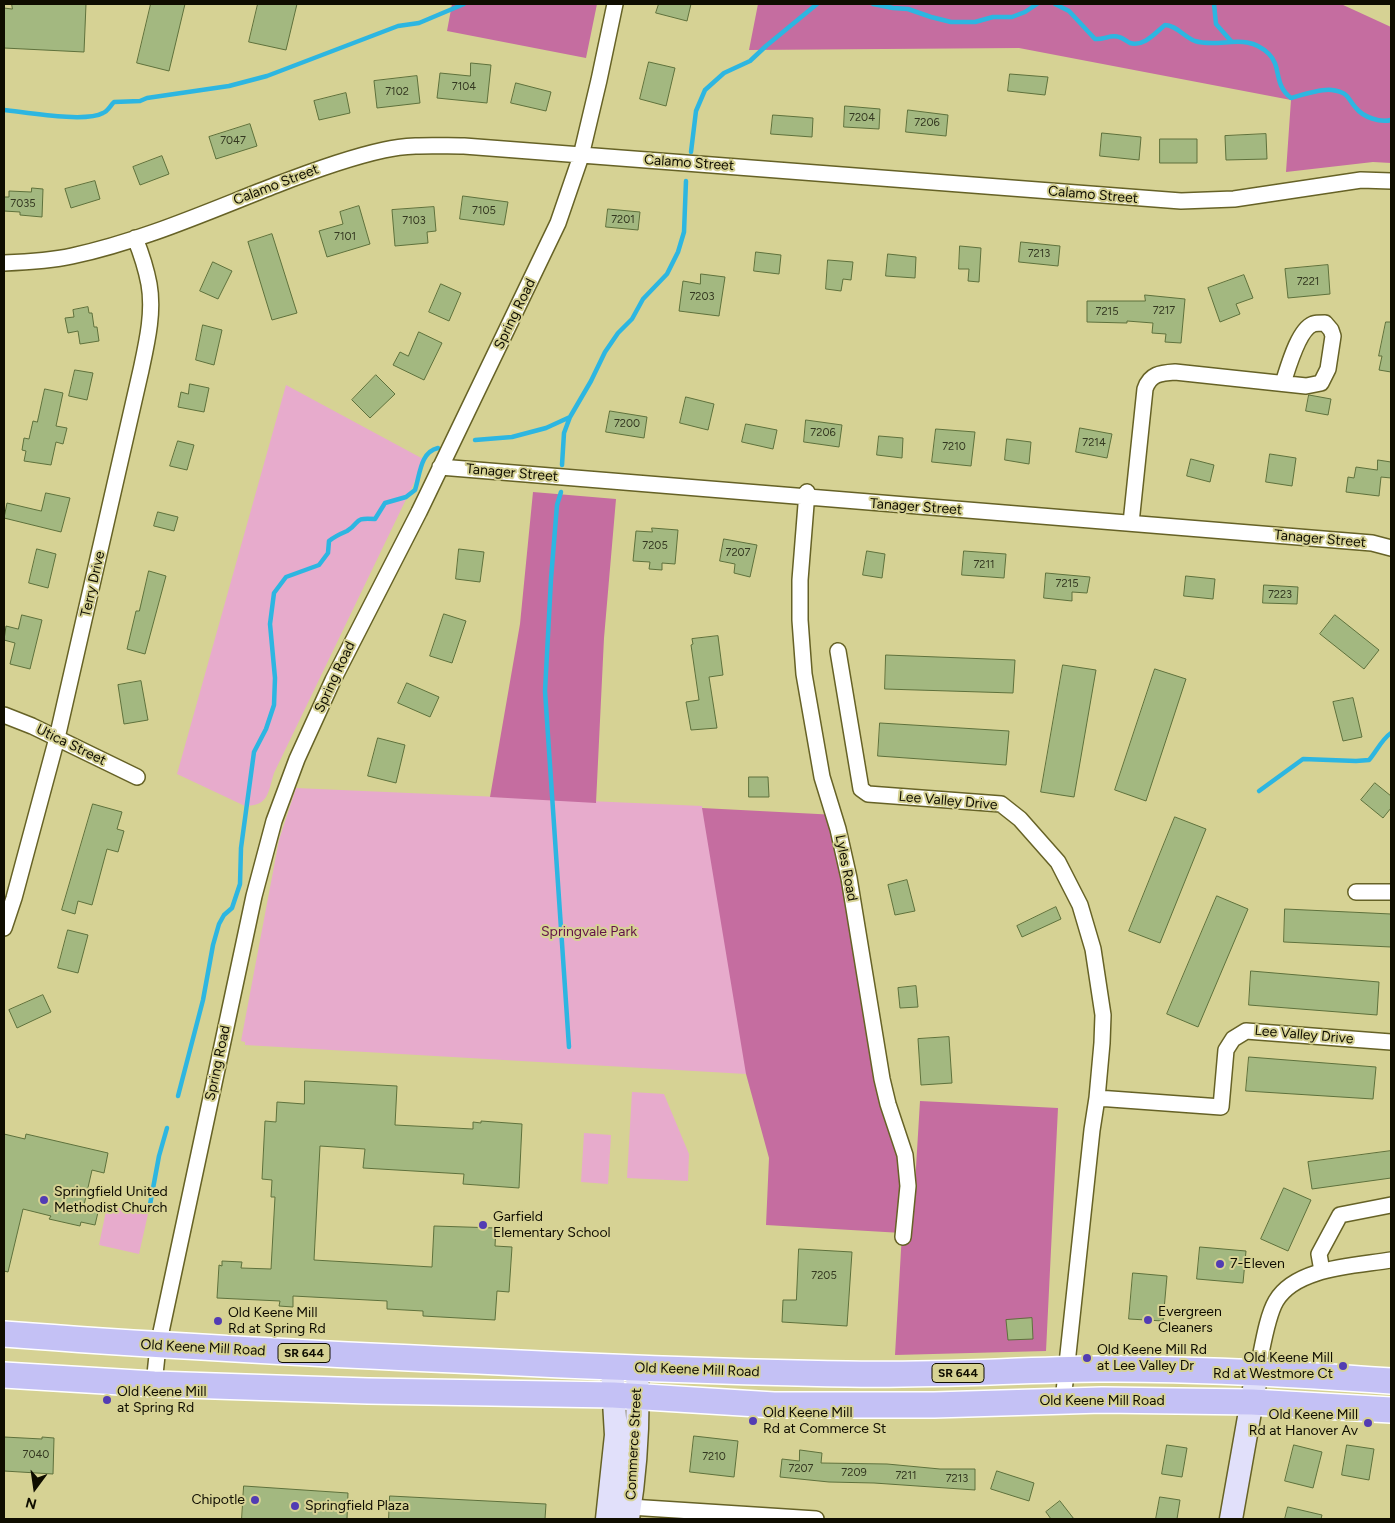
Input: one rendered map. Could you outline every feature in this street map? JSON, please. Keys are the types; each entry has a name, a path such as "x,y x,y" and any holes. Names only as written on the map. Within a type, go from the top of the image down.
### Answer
{"main road":[{"name":"Old Keene Mill Road","path":"4,1334 158,1346 637,1368 850,1374 1066,1370 1257,1372 1391,1381"},
{"name":"Old Keene Mill Road","path":"4,1375 154,1384 368,1391 613,1395 774,1405 934,1405 1063,1401 1252,1402 1391,1410"}],"street":[{"name":"Spring Road","path":"154,1384 158,1346 254,896 274,820 297,759 332,680 440,467 558,223 581,156 615,4"},
{"name":"Calamo Street","path":"4,263 39,261 72,256 135,238 316,169 386,149 406,146 464,146 1181,201 1234,199 1361,180 1391,181"},
{"name":"Terry Drive","path":"4,928 14,898 57,738 148,337 149,286 135,238"},
{"path":"1131,523 1145,389 1152,377 1160,372 1175,372 1282,383"},
{"name":"Tanager Street","path":"440,467 807,495 1372,543 1391,548"},
{"name":"Lyles Road","path":"807,495 800,596 804,674 822,777 838,829 849,878 882,1079 905,1155 908,1186 903,1237"},
{"name":"Lee Valley Drive","path":"838,652 861,789 868,794 1001,804 1020,819 1058,862 1080,905 1093,950 1103,1015 1097,1098 1063,1401"},
{"name":"Utica Street","path":"4,715 32,726 137,777"},
{"path":"1356,892 1391,892"},
{"name":"Lee Valley Drive","path":"1097,1098 1221,1107 1226,1050 1233,1039 1246,1031 1391,1042"},
{"path":"1322,1272 1319,1254 1340,1215 1391,1205"},
{"path":"1231,1519 1257,1372 1275,1302 1285,1289 1305,1276 1391,1260"},
{"name":"Commerce Street","path":"606,1519 616,1435 612,1367"},
{"name":"Commerce Street","path":"629,1513 635,1467 638,1396 637,1368"},
{"path":"629,1513 816,1519"}],"green space":[{"path":"286,385 425,460 274,773 269,792 259,804 245,806 177,774"},
{"name":"Springvale Park","path":"296,788 702,806 761,1073 746,1072 746,1074 245,1045 245,1042 241,1041 279,840"},
{"path":"632,1092 664,1094 689,1154 688,1181 627,1178"},
{"path":"584,1133 611,1135 608,1184 581,1182"},
{"path":"107,1206 148,1214 139,1254 99,1245"}],"shaded area":[{"path":"452,4 597,4 586,58 447,31"},
{"path":"758,4 1341,4 1391,27 1391,163 1373,162 1286,172 1291,100 1019,48 749,50"},
{"path":"533,492 616,499 604,638 596,803 490,797 520,624"},
{"path":"702,808 837,815 883,1099 908,1147 902,1233 766,1225 769,1158 746,1074"},
{"path":"920,1101 1058,1108 1046,1351 895,1355 902,1233 912,1234"}],"building":[{"path":"12,4 86,4 84,52 4,48 4,8 12,9"},
{"path":"151,4 185,4 169,71 137,63"},
{"path":"258,4 297,4 286,50 249,42"},
{"path":"659,4 691,4 687,21 656,13"},
{"path":"649,62 675,68 666,106 640,99"},
{"path":"471,63 491,65 487,103 437,98 440,73 470,76"},
{"path":"1010,74 1048,77 1045,95 1008,91"},
{"path":"417,76 420,103 377,108 374,81"},
{"path":"516,83 551,92 546,111 511,103"},
{"path":"346,93 350,113 319,120 314,101"},
{"path":"845,106 880,109 879,129 844,127"},
{"path":"908,110 948,115 946,136 906,132"},
{"path":"773,115 813,118 812,137 771,134"},
{"path":"250,124 257,146 216,159 209,137"},
{"path":"1102,133 1141,137 1139,160 1100,156"},
{"path":"1266,134 1267,159 1226,160 1225,136"},
{"path":"1160,139 1197,139 1197,163 1160,163"},
{"path":"162,156 169,174 140,185 133,167"},
{"path":"95,181 100,199 71,208 65,189"},
{"path":"32,188 43,189 42,217 20,215 20,212 4,211 4,197 9,197 9,191 31,192"},
{"path":"463,196 508,202 504,225 460,219"},
{"path":"359,206 370,244 327,257 319,231 343,224 340,212"},
{"path":"434,207 436,231 427,232 428,243 395,246 392,210"},
{"path":"608,209 640,212 638,230 606,227"},
{"path":"272,234 297,313 272,320 248,242"},
{"path":"1021,242 1060,246 1058,266 1019,262"},
{"path":"960,246 981,248 979,282 968,281 969,269 959,269"},
{"path":"756,252 781,255 779,274 754,271"},
{"path":"888,254 916,257 915,278 886,276"},
{"path":"828,260 853,262 851,280 843,279 841,291 826,289"},
{"path":"213,262 232,271 218,299 200,291"},
{"path":"1328,265 1330,294 1288,298 1285,269"},
{"path":"701,274 725,277 719,316 679,311 683,281 700,284"},
{"path":"1244,275 1253,298 1236,304 1240,314 1220,322 1208,288"},
{"path":"441,284 461,293 449,321 429,312"},
{"path":"1145,295 1185,299 1181,343 1165,342 1166,334 1152,333 1153,323 1127,321 1127,323 1087,322 1087,301 1145,301"},
{"path":"88,307 89,313 92,313 94,327 97,327 99,341 80,344 78,331 68,333 65,318 74,317 73,310"},
{"path":"1386,322 1391,322 1391,372 1379,370 1382,356 1379,356"},
{"path":"203,325 222,330 214,365 196,360"},
{"path":"419,332 442,343 424,380 393,365 400,352 408,356"},
{"path":"75,370 93,373 87,400 69,396"},
{"path":"376,375 395,394 370,418 352,400"},
{"path":"190,384 209,388 204,412 178,407 181,392 188,394"},
{"path":"45,389 63,393 56,426 67,428 63,444 56,442 51,465 24,461 26,451 22,450 24,438 29,439 33,421 37,422"},
{"path":"1309,395 1331,399 1328,415 1306,411"},
{"path":"686,397 714,404 708,430 680,423"},
{"path":"610,411 647,417 644,438 606,432"},
{"path":"806,420 842,425 839,447 804,442"},
{"path":"746,424 777,430 773,449 742,442"},
{"path":"1080,428 1112,434 1107,458 1076,452"},
{"path":"936,429 975,432 971,466 932,462"},
{"path":"879,436 903,438 902,458 877,455"},
{"path":"1007,439 1031,442 1029,464 1005,460"},
{"path":"178,441 194,445 187,470 170,466"},
{"path":"1270,454 1296,458 1292,486 1266,482"},
{"path":"1191,459 1214,465 1210,482 1187,476"},
{"path":"1378,460 1391,462 1391,478 1381,477 1379,496 1346,492 1348,477 1354,478 1356,467 1377,470"},
{"path":"46,493 70,498 61,532 4,518 7,503 41,511"},
{"path":"158,512 178,517 174,531 154,526"},
{"path":"652,528 678,530 675,564 662,563 662,570 649,569 650,562 633,561 636,531 652,532"},
{"path":"724,539 757,545 750,577 734,573 735,564 720,561"},
{"path":"37,549 56,554 48,588 29,583"},
{"path":"459,549 484,552 480,582 456,579"},
{"path":"867,551 885,554 882,578 863,575"},
{"path":"964,551 1006,554 1004,578 962,575"},
{"path":"149,571 166,576 145,654 127,649 136,611 139,611"},
{"path":"1046,573 1090,577 1087,593 1072,592 1072,601 1044,598"},
{"path":"1186,576 1215,579 1213,599 1184,596"},
{"path":"1264,585 1298,587 1297,604 1263,603"},
{"path":"444,614 466,621 452,663 430,656"},
{"path":"22,615 42,620 30,669 10,664 15,643 4,640 6,626 18,629"},
{"path":"1335,615 1379,650 1364,669 1320,634"},
{"path":"718,636 723,675 709,677 717,728 691,730 686,702 699,700 691,645 693,644 692,639"},
{"path":"886,655 1015,660 1013,693 885,689"},
{"path":"1063,665 1096,670 1074,797 1041,792"},
{"path":"1155,669 1186,679 1146,801 1115,790"},
{"path":"141,681 148,720 124,724 118,685"},
{"path":"407,683 439,697 430,717 398,703"},
{"path":"1353,698 1362,737 1343,741 1333,702"},
{"path":"880,723 1009,731 1006,765 878,756"},
{"path":"378,738 405,745 396,783 368,776"},
{"path":"749,777 768,777 769,797 749,797"},
{"path":"1375,783 1391,796 1391,808 1383,818 1361,800"},
{"path":"93,804 122,812 117,829 124,831 118,852 107,849 92,905 78,901 75,914 62,910"},
{"path":"1175,817 1206,829 1160,943 1129,931"},
{"path":"907,880 915,911 895,915 888,885"},
{"path":"1217,896 1248,909 1198,1027 1167,1014"},
{"path":"1056,907 1061,919 1022,937 1017,926"},
{"path":"1285,909 1391,914 1391,947 1284,942"},
{"path":"68,930 88,935 78,973 58,968"},
{"path":"1251,971 1379,982 1377,1015 1249,1005"},
{"path":"916,986 918,1007 900,1008 898,988"},
{"path":"43,995 51,1012 17,1028 9,1010"},
{"path":"949,1037 952,1083 921,1085 918,1039"},
{"path":"1249,1057 1376,1067 1373,1099 1246,1091"},
{"path":"305,1081 397,1086 395,1125 473,1129 473,1122 481,1123 481,1121 522,1124 519,1188 463,1184 464,1174 363,1168 365,1149 320,1146 314,1260 432,1267 434,1226 496,1228 495,1246 512,1247 509,1292 497,1291 495,1320 423,1316 423,1311 387,1309 387,1301 293,1296 293,1307 279,1306 280,1301 217,1298 219,1265 222,1266 222,1261 242,1262 241,1268 271,1269 275,1197 271,1197 272,1180 262,1179 265,1121 276,1122 277,1102 304,1104"},
{"name":"Springfield United Methodist Church","path":"4,1134 25,1139 26,1134 108,1153 104,1173 92,1170 84,1205 99,1208 95,1225 81,1222 80,1226 49,1219 51,1216 23,1209 8,1272 4,1271"},
{"path":"1391,1151 1391,1178 1312,1189 1308,1162"},
{"path":"1284,1188 1311,1200 1288,1251 1261,1239"},
{"path":"1200,1247 1246,1251 1243,1283 1197,1279"},
{"path":"799,1249 852,1252 847,1326 782,1322 783,1300 796,1300"},
{"path":"1133,1273 1167,1276 1163,1321 1129,1319"},
{"path":"1032,1318 1033,1339 1008,1340 1006,1320"},
{"path":"694,1436 738,1441 734,1477 690,1472"},
{"path":"4,1437 54,1438 53,1474 4,1471"},
{"path":"1167,1445 1187,1448 1182,1477 1162,1474"},
{"path":"1294,1445 1322,1452 1313,1488 1285,1481"},
{"path":"1347,1445 1374,1449 1369,1480 1342,1475"},
{"path":"800,1450 822,1453 821,1463 887,1464 940,1469 975,1469 975,1490 829,1482 780,1477 782,1459 799,1461"},
{"path":"997,1471 1034,1483 1029,1501 991,1489"},
{"name":"Springfield Plaza","path":"244,1486 348,1493 347,1519 242,1519"},
{"path":"390,1496 546,1504 545,1519 389,1519"},
{"path":"1160,1497 1180,1500 1177,1519 1156,1519"},
{"path":"1060,1501 1074,1519 1051,1519 1046,1512"},
{"path":"1288,1507 1322,1515 1321,1519 1285,1519"}],"waterway":[{"path":"4,110 69,117 94,116 108,110 114,102 140,101 147,98 229,86 267,76 398,26 419,23 464,4"},
{"path":"691,152 696,111 705,90 724,73 750,61 817,4"},
{"path":"873,4 908,9 951,22 975,22 993,17 1012,17 1025,12 1037,4"},
{"path":"1055,4 1069,11 1095,39 1116,36 1135,44 1145,41 1165,25 1173,27 1195,41 1204,43 1251,43 1260,47 1273,59 1282,87 1291,98 1323,90 1338,91 1345,94 1359,111 1367,117 1382,121 1391,120"},
{"path":"1214,4 1216,24 1231,41"},
{"path":"562,465 564,433 570,417 605,352 618,333 632,319 643,299 667,274 678,252 684,232 686,181"},
{"path":"475,440 512,437 546,428 570,417"},
{"path":"178,1096 203,1000 213,945 219,924 224,915 232,908 240,884 241,848 254,752 266,729 274,705 275,678 270,624 274,593 286,577 319,565 328,553 329,541 331,539 347,531 360,520 375,519 385,503 406,497 415,490 424,459 432,450 438,448"},
{"path":"561,492 557,505 551,579 545,691 569,1047"},
{"path":"1259,791 1303,759 1369,760 1391,733"},
{"path":"149,1210 159,1156 167,1128"}],"place":[{"name":"Springfield United Methodist Church","path":"44,1200"},
{"name":"Garfield Elementary School","path":"483,1225"},
{"name":"7-Eleven","path":"1220,1264"},
{"name":"Evergreen Cleaners","path":"1148,1320"},
{"name":"Old Keene Mill Rd at Spring Rd","path":"218,1321"},
{"name":"Old Keene Mill Rd at Lee Valley Dr","path":"1087,1358"},
{"name":"Old Keene Mill Rd at Westmore Ct","path":"1343,1366"},
{"name":"Old Keene Mill at Spring Rd","path":"107,1400"},
{"name":"Old Keene Mill Rd at Commerce St","path":"753,1421"},
{"name":"Old Keene Mill Rd at Hanover Av","path":"1368,1423"},
{"name":"Chipotle","path":"255,1500"},
{"name":"Springfield Plaza","path":"295,1506"}]}
